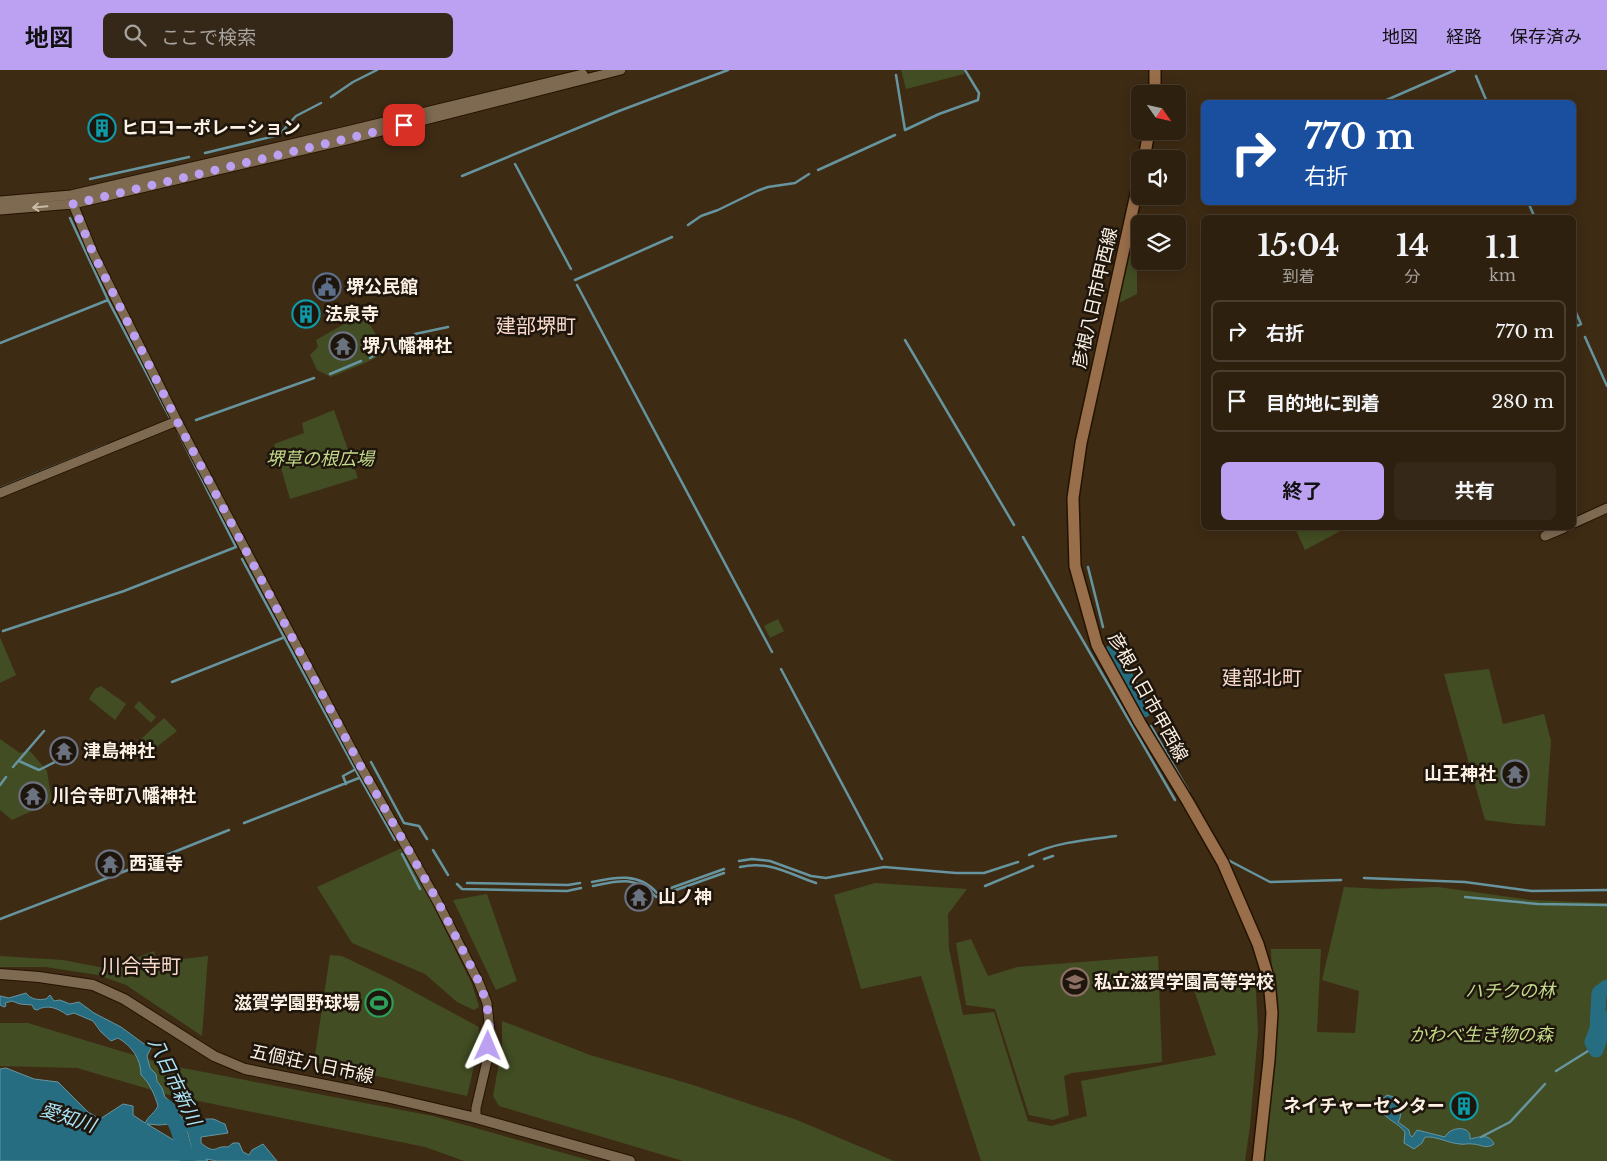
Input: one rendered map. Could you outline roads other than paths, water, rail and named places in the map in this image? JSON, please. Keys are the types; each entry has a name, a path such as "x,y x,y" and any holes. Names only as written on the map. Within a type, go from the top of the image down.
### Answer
{"main road":[{"path":"1155,70 1155,85"},
{"name":"彦根八日市甲西線","path":"1134,205 1081,443 1073,498 1075,566 1097,645 1140,723 1223,863 1258,944 1269,980 1272,1013 1258,1161"},
{"name":"五個荘八日市線","path":"0,974 47,978 93,985 124,999 214,1056 245,1068 476,1118 630,1161"}],"street":[{"path":"0,201 71,195 598,70"},
{"path":"0,210 73,204 342,141 621,70"},
{"path":"202,164 208,172"},
{"path":"73,204 93,253 177,421 357,759 437,900 479,982 487,1004 490,1032 487,1061 476,1108 476,1118"},
{"path":"0,493 177,421"},
{"path":"1576,522 1607,508"},
{"path":"1545,536 1559,530"}],"water":[{"name":"愛知川","path":"26,993 35,999 46,999 50,995 54,1001 60,1000 70,1004 79,1002 94,1013 121,1027 144,1044 149,1044 151,1048 147,1056 150,1068 156,1074 157,1081 165,1097 179,1109 178,1113 190,1120 213,1119 225,1124 228,1133 201,1137 201,1143 213,1149 239,1143 243,1152 249,1155 252,1150 263,1144 277,1161 217,1161 206,1159 208,1161 0,1161 0,1069 6,1068 34,1079 58,1082 88,1112 100,1119 123,1104 133,1106 133,1115 145,1123 158,1106 147,1081 141,1075 141,1069 135,1054 123,1041 118,1038 111,1041 93,1021 74,1013 67,1015 60,1010 49,1007 37,1010 32,1005 12,1001 5,1003 6,1006 4,1007 0,1005 0,996 9,998","holes":["181,1118 182,1125 188,1134 192,1151 147,1124 170,1124 173,1128"]},
{"path":"1387,1095 1397,1098 1401,1113 1398,1122 1409,1130 1412,1137 1417,1130 1445,1137 1451,1131 1464,1129 1470,1134 1470,1139 1487,1137 1494,1144 1486,1147 1425,1137 1422,1143 1414,1149 1404,1143 1405,1132 1379,1109 1380,1101"}],"waterway":[{"path":"331,97 353,82 377,70"},
{"path":"462,176 619,111 728,70"},
{"path":"896,75 905,130 939,114 978,100 979,93 965,70"},
{"path":"1387,100 1455,70"},
{"path":"1476,76 1486,100"},
{"path":"205,153 279,135 296,116 321,103"},
{"path":"818,170 895,135"},
{"path":"90,179 189,157"},
{"path":"515,164 571,269"},
{"path":"688,225 701,216 757,191 768,187 795,183 809,174"},
{"path":"1529,205 1534,215"},
{"path":"70,218 108,300 171,420"},
{"path":"575,280 672,237"},
{"path":"577,285 772,652"},
{"path":"0,343 108,300"},
{"path":"1576,313 1581,324 1576,326"},
{"path":"370,358 415,334 448,327"},
{"path":"1585,337 1607,386"},
{"path":"905,340 1014,525"},
{"path":"330,374 361,361"},
{"path":"196,420 314,378"},
{"path":"3,631 124,591 236,547 178,432"},
{"path":"0,488 107,445"},
{"path":"1023,537 1175,800"},
{"path":"242,559 395,840"},
{"path":"1088,567 1103,627"},
{"path":"172,682 285,637"},
{"path":"1112,652 1144,710"},
{"path":"781,669 882,859"},
{"path":"1151,726 1189,792"},
{"path":"13,767 44,731"},
{"path":"19,761 39,770 67,756"},
{"path":"371,762 404,823 419,826 427,839"},
{"path":"346,784 343,776 356,769"},
{"path":"0,785 6,777"},
{"path":"244,823 359,778"},
{"path":"144,864 229,830"},
{"path":"1029,855 1061,844 1116,836"},
{"path":"433,850 448,875"},
{"path":"402,854 420,889"},
{"path":"1044,859 1053,856"},
{"path":"739,861 752,859 770,861 811,876 826,878 884,867 956,873 984,873 1018,862"},
{"path":"1228,860 1270,882 1341,880"},
{"path":"740,867 750,865 770,867 816,883"},
{"path":"985,886 1033,866"},
{"path":"592,882 618,878 635,879 650,886 657,893 724,869"},
{"path":"0,919 128,870"},
{"path":"593,886 626,881 641,885 656,897 724,873"},
{"path":"1364,878 1465,882 1532,891 1607,890"},
{"path":"467,883 568,885 580,883"},
{"path":"457,884 462,889 567,891 581,888"},
{"path":"1465,897 1538,904 1607,905"},
{"path":"1607,987 1599,993 1597,1029 1592,1042 1596,1050 1607,1018"},
{"path":"1556,1071 1588,1051"},
{"path":"1481,1137 1510,1122 1545,1084"},
{"name":"八日市新川","path":"167,1107 177,1127 188,1161"}],"place":[{"name":"ヒロコーポレーション","path":"102,128"},
{"name":"堺公民館","path":"327,287"},
{"name":"法泉寺","path":"306,314"},
{"name":"堺八幡神社","path":"343,346"},
{"name":"津島神社","path":"64,751"},
{"name":"山王神社","path":"1515,774"},
{"name":"川合寺町八幡神社","path":"33,796"},
{"name":"西蓮寺","path":"110,864"},
{"name":"山ノ神","path":"639,897"},
{"name":"私立滋賀学園高等学校","path":"1075,982"},
{"name":"滋賀学園野球場","path":"379,1003"},
{"name":"ネイチャーセンター","path":"1464,1106"}],"district":[{"name":"建部堺町","path":"536,326"},
{"name":"建部北町","path":"1262,678"},
{"name":"川合寺町","path":"141,966"}],"park label":[{"name":"堺草の根広場","path":"320,459"},
{"name":"ハチクの林","path":"1510,991"},
{"name":"かわべ生き物の森","path":"1481,1035"}]}
